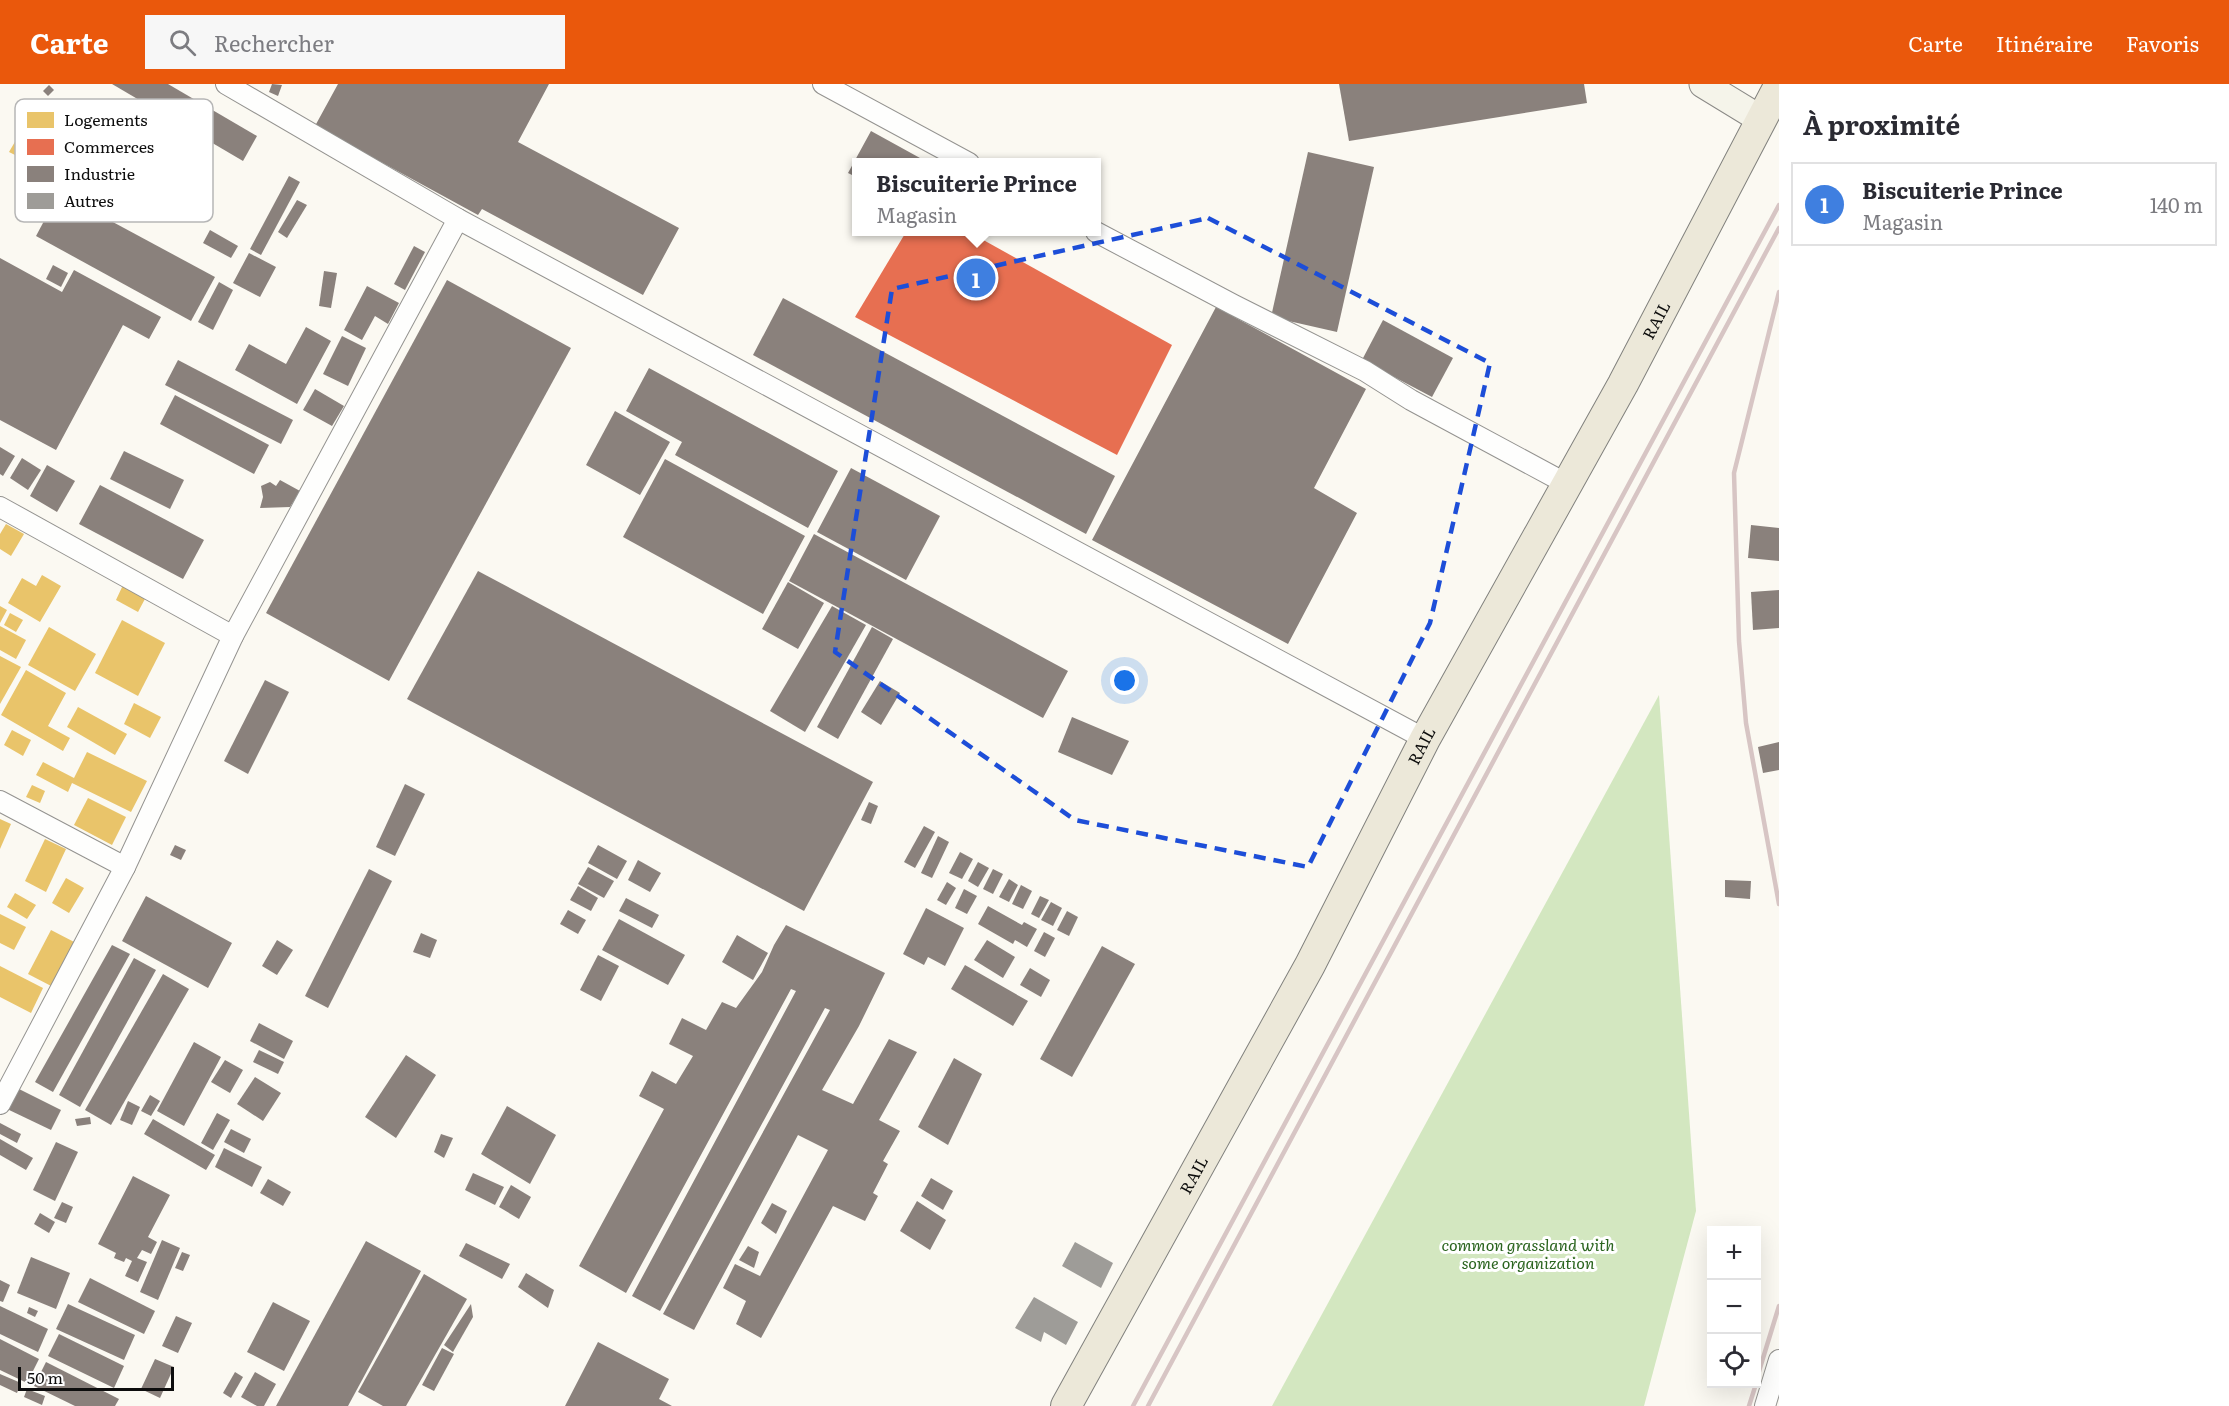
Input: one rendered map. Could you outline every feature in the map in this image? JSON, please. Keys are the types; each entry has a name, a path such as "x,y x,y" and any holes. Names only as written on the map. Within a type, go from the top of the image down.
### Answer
{"main road":[{"name":"RAIL","path":"1066,1406 1310,965 1425,739 1623,384 1779,86"}],"street":[{"path":"226,84 458,219 1425,739"},
{"path":"823,84 962,158"},
{"path":"1703,84 1762,120"},
{"path":"0,1104 125,867 233,636 458,219"},
{"path":"1101,234 1234,306 1355,366 1410,400 1567,484"},
{"path":"0,507 233,636"},
{"path":"0,801 125,867"},
{"path":"1765,1406 1779,1360"}],"highlighted area":[{"path":"1208,218 1490,363 1430,623 1308,867 1075,820 835,652 892,289"}],"green space":[{"name":"common grassland with some organization","path":"1659,695 1696,1211 1644,1406 1272,1406"}],"building: Logements":[{"path":"15,142 15,155 9,152"},
{"path":"6,524 24,534 11,556 0,549 0,534"},
{"path":"42,575 61,586 40,622 8,603 22,578 36,586"},
{"path":"123,585 146,597 138,612 116,600"},
{"path":"0,606 7,610 0,623"},
{"path":"10,613 23,620 16,632 4,625"},
{"path":"122,620 165,643 138,696 95,673"},
{"path":"0,626 26,640 16,659 0,650"},
{"path":"49,627 96,654 75,691 28,665"},
{"path":"0,656 21,667 0,704"},
{"path":"26,670 66,693 48,726 70,738 63,751 1,715"},
{"path":"134,703 161,717 150,738 124,724"},
{"path":"78,707 127,734 115,755 67,727"},
{"path":"12,730 31,740 23,756 4,745"},
{"path":"87,752 147,781 131,812 72,783 68,792 36,775 43,762 74,778"},
{"path":"32,785 45,791 40,803 26,797"},
{"path":"88,798 126,817 112,845 74,825"},
{"path":"0,819 11,824 0,849"},
{"path":"45,839 66,849 46,892 25,881"},
{"path":"66,878 84,888 69,913 52,903"},
{"path":"15,893 36,905 27,919 7,907"},
{"path":"0,914 26,927 14,950 0,943"},
{"path":"51,930 78,944 55,988 28,974"},
{"path":"0,966 43,988 31,1013 0,997"}],"building: Commerces":[{"path":"904,236 976,236 1172,345 1117,455 855,317"}],"building: Industrie":[{"path":"112,84 168,84 194,99 138,99"},
{"path":"272,84 282,85 278,96 269,92"},
{"path":"338,84 549,84 518,142 679,228 643,295 482,209 478,215 315,126"},
{"path":"1339,84 1584,84 1587,103 1349,141"},
{"path":"49,85 54,90 48,96 43,91"},
{"path":"213,110 257,136 243,161 213,143"},
{"path":"871,131 920,158 856,158"},
{"path":"1308,152 1374,167 1337,332 1271,317"},
{"path":"289,176 300,182 261,255 250,249"},
{"path":"297,200 307,205 287,238 278,232"},
{"path":"43,222 113,222 215,277 191,321 36,236"},
{"path":"210,230 238,246 231,258 203,243"},
{"path":"414,246 425,252 405,290 394,284"},
{"path":"249,253 276,267 260,297 233,283"},
{"path":"0,258 62,292 74,270 161,317 149,339 123,325 56,450 0,420"},
{"path":"53,265 68,273 61,287 46,279"},
{"path":"324,271 337,273 331,308 319,306"},
{"path":"447,280 571,348 389,681 266,613"},
{"path":"219,282 233,290 213,330 198,322"},
{"path":"367,286 399,303 388,324 375,316 362,340 344,330"},
{"path":"783,298 1115,476 1086,534 753,355"},
{"path":"1216,307 1366,389 1314,488 1357,513 1288,644 1092,540"},
{"path":"1383,320 1453,358 1432,397 1362,360"},
{"path":"306,327 331,341 297,404 235,370 249,344 286,364"},
{"path":"342,336 366,348 348,386 323,374"},
{"path":"178,360 293,420 281,444 165,385"},
{"path":"649,368 838,471 808,528 675,455 682,442 626,411"},
{"path":"315,389 344,406 332,426 303,410"},
{"path":"175,395 269,445 254,474 160,424"},
{"path":"615,411 670,442 640,495 586,465"},
{"path":"0,447 15,456 3,476 0,474"},
{"path":"124,451 184,480 170,509 110,479"},
{"path":"22,458 41,470 28,490 10,478"},
{"path":"665,459 805,536 763,614 623,537"},
{"path":"47,465 75,481 57,512 30,496"},
{"path":"851,468 940,516 906,580 817,532"},
{"path":"280,480 300,491 290,507 260,508 263,497 261,486 270,482 276,486"},
{"path":"100,485 204,540 183,579 79,524"},
{"path":"1751,525 1779,528 1779,561 1748,558"},
{"path":"814,534 1068,671 1043,718 789,581"},
{"path":"478,571 873,782 804,911 407,699"},
{"path":"788,582 824,603 798,649 762,629"},
{"path":"1779,590 1779,628 1753,630 1751,592"},
{"path":"832,606 866,625 805,732 770,711"},
{"path":"872,627 893,639 838,739 817,727"},
{"path":"265,680 289,692 248,774 224,761"},
{"path":"880,681 900,693 881,725 861,712"},
{"path":"1072,717 1129,741 1112,775 1058,752"},
{"path":"1779,742 1779,770 1763,773 1758,747"},
{"path":"405,784 425,794 395,856 376,847"},
{"path":"869,802 878,806 871,824 861,820"},
{"path":"924,826 935,832 915,868 904,862"},
{"path":"938,836 949,842 932,878 921,873"},
{"path":"175,845 186,850 181,860 170,855"},
{"path":"598,845 627,861 617,879 588,863"},
{"path":"960,852 973,859 962,879 949,873"},
{"path":"638,860 661,873 650,892 628,880"},
{"path":"978,862 989,868 978,887 968,881"},
{"path":"588,867 614,881 604,898 578,884"},
{"path":"369,869 392,881 328,1008 305,996"},
{"path":"993,869 1003,874 993,894 983,889"},
{"path":"1009,879 1018,885 1009,902 999,897"},
{"path":"1725,880 1751,881 1750,899 1725,897"},
{"path":"947,882 956,888 946,905 937,900"},
{"path":"1021,885 1032,891 1023,909 1012,904"},
{"path":"578,886 598,898 591,911 570,900"},
{"path":"964,889 977,896 967,914 955,908"},
{"path":"146,896 232,943 208,988 122,941"},
{"path":"1040,896 1049,900 1039,918 1031,914"},
{"path":"626,898 659,915 652,928 619,911"},
{"path":"1051,902 1062,908 1053,926 1041,920"},
{"path":"988,906 1022,925 1024,922 1037,929 1027,947 1015,940 1013,944 978,924"},
{"path":"926,908 964,928 945,966 928,957 924,965 903,954"},
{"path":"568,910 586,920 578,934 560,924"},
{"path":"1067,911 1078,917 1069,936 1057,930"},
{"path":"619,919 685,955 668,985 602,950"},
{"path":"786,925 885,973 859,1026 822,1090 853,1104 889,1039 917,1052 879,1120 900,1131 883,1161 888,1164 873,1193 878,1196 865,1221 833,1206 761,1338 736,1324 746,1301 723,1288 735,1264 760,1276 828,1150 798,1135 694,1330 663,1314 830,1010 825,1008 660,1311 632,1296 796,991 791,989 626,1293 579,1266 664,1109 639,1096 652,1071 676,1084 693,1056 669,1044 682,1018 706,1030 722,1002 736,1008 762,972"},
{"path":"1044,932 1055,938 1045,957 1034,951"},
{"path":"421,933 437,940 430,958 413,952"},
{"path":"737,935 768,953 753,980 722,962"},
{"path":"277,940 293,950 277,975 262,966"},
{"path":"987,940 1015,957 1003,978 974,960"},
{"path":"112,945 130,954 53,1092 35,1082"},
{"path":"1102,946 1135,964 1072,1077 1040,1059"},
{"path":"598,955 619,966 601,1001 580,990"},
{"path":"134,958 156,970 80,1107 59,1095"},
{"path":"965,965 1028,1001 1013,1026 951,989"},
{"path":"1030,968 1050,980 1041,997 1020,985"},
{"path":"163,974 189,989 111,1125 85,1110"},
{"path":"259,1023 293,1041 284,1059 250,1041"},
{"path":"194,1042 221,1057 184,1126 157,1111"},
{"path":"259,1050 284,1062 278,1074 253,1062"},
{"path":"406,1055 436,1075 396,1138 365,1117"},
{"path":"954,1058 982,1074 948,1145 918,1127"},
{"path":"225,1060 243,1070 230,1093 211,1082"},
{"path":"255,1077 281,1093 263,1121 237,1104"},
{"path":"17,1088 61,1110 51,1130 7,1109"},
{"path":"150,1095 160,1101 151,1116 141,1111"},
{"path":"128,1101 140,1107 132,1125 120,1120"},
{"path":"507,1106 556,1135 530,1184 481,1154"},
{"path":"217,1113 230,1120 213,1150 201,1143"},
{"path":"90,1117 91,1124 77,1126 75,1119"},
{"path":"153,1119 215,1155 206,1170 144,1134"},
{"path":"0,1123 21,1134 17,1143 0,1134"},
{"path":"231,1129 251,1139 244,1153 224,1142"},
{"path":"441,1134 453,1138 444,1158 434,1152"},
{"path":"0,1139 33,1158 26,1170 0,1155"},
{"path":"56,1142 78,1152 55,1201 33,1190"},
{"path":"224,1148 262,1167 252,1187 215,1167"},
{"path":"473,1173 504,1187 495,1205 465,1190"},
{"path":"133,1176 170,1195 148,1237 157,1242 151,1254 142,1250 137,1258 147,1262 138,1282 125,1276 132,1261 126,1258 124,1262 114,1258 116,1253 98,1244"},
{"path":"931,1178 953,1191 943,1210 921,1196"},
{"path":"268,1179 291,1192 283,1206 260,1193"},
{"path":"511,1185 531,1197 519,1219 499,1207"},
{"path":"917,1201 946,1220 930,1250 900,1231"},
{"path":"62,1202 73,1207 66,1223 54,1218"},
{"path":"772,1203 787,1211 776,1234 761,1223"},
{"path":"40,1213 55,1222 49,1233 34,1224"},
{"path":"162,1240 180,1248 158,1300 140,1292"},
{"path":"366,1241 421,1271 348,1406 276,1406"},
{"path":"466,1243 510,1264 502,1279 459,1256"},
{"path":"748,1246 759,1252 754,1268 739,1260"},
{"path":"182,1252 190,1255 183,1271 175,1268"},
{"path":"31,1257 70,1273 56,1309 17,1293"},
{"path":"526,1273 554,1290 548,1308 518,1287"},
{"path":"424,1274 467,1299 406,1406 383,1406 358,1392"},
{"path":"90,1278 155,1311 144,1334 78,1302"},
{"path":"0,1280 10,1285 3,1302 0,1301"},
{"path":"273,1302 310,1321 284,1371 247,1352"},
{"path":"68,1304 135,1335 124,1360 56,1329"},
{"path":"471,1304 473,1317 453,1352 444,1345"},
{"path":"0,1306 48,1329 38,1352 0,1334"},
{"path":"29,1307 38,1311 35,1317 27,1313"},
{"path":"176,1316 192,1323 178,1353 162,1346"},
{"path":"59,1334 124,1366 114,1388 48,1356"},
{"path":"0,1339 39,1359 27,1383 0,1370"},
{"path":"598,1342 669,1379 659,1399 672,1406 565,1406"},
{"path":"442,1348 454,1354 434,1391 422,1385"},
{"path":"155,1359 174,1367 160,1398 141,1389"},
{"path":"46,1362 119,1399 115,1406 75,1406 34,1386"},
{"path":"235,1372 243,1377 231,1398 223,1393"},
{"path":"255,1372 276,1384 264,1406 257,1406 241,1397"},
{"path":"0,1374 21,1383 17,1393 0,1385"},
{"path":"27,1389 45,1396 42,1405 24,1397"}],"building: Autres":[{"path":"1075,1242 1113,1263 1101,1288 1062,1266"},
{"path":"1034,1297 1078,1322 1066,1345 1044,1332 1041,1342 1015,1328"}],"railway":[{"path":"1133,1406 1779,205"},
{"path":"1148,1406 1779,228"},
{"path":"1779,292 1734,473 1739,641 1746,723 1779,904"},
{"path":"1761,1365 1779,1306"},
{"path":"1749,1406 1755,1388"}],"place":[{"name":"Biscuiterie Prince","path":"976,278"}]}
